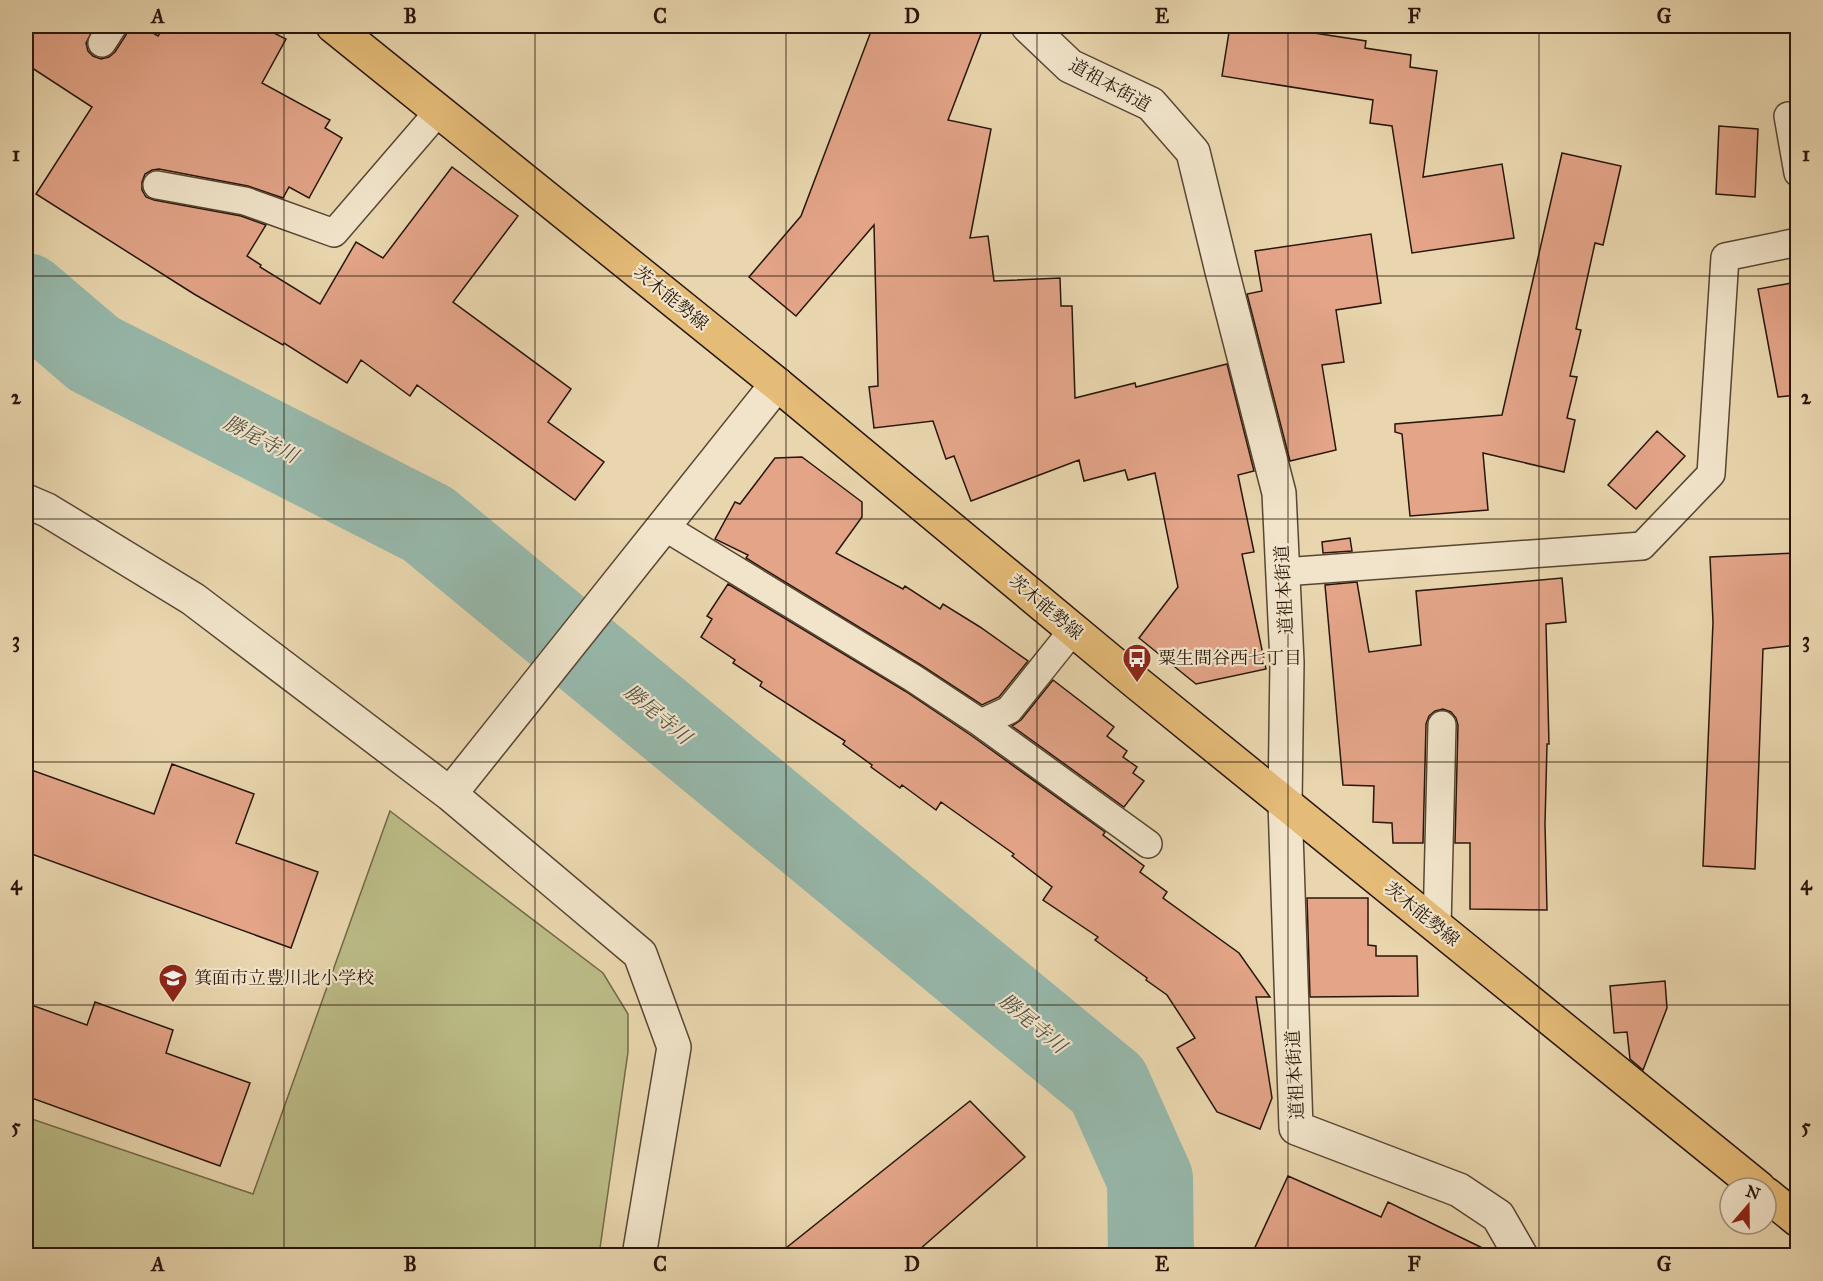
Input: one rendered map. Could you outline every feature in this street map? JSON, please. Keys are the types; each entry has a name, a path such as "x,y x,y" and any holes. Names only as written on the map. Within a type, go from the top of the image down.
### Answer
{"main road":[{"name":"茨木能勢線","path":"333,26 777,384 1073,630 1744,1176"},
{"path":"1778,1204 1797,1220"}],"street":[{"name":"道祖本街道","path":"1028,26 1070,66 1151,104 1193,152 1279,493 1287,662 1285,803 1296,1128 1459,1190 1498,1216 1521,1256"},
{"path":"450,794 777,384"},
{"path":"26,501 47,510 193,599 450,794 640,954 674,1047 639,1256"}],"lane":[{"path":"158,185 245,201 334,233 440,111"},
{"path":"1788,116 1797,173"},
{"path":"1283,572 1642,546 1711,474 1725,256 1797,243"},
{"path":"663,526 903,672 981,723 1148,844"},
{"path":"981,723 1009,710 1073,630"},
{"path":"1437,927 1442,725"}],"green space":[{"path":"390,811 603,973 628,1014 628,1052 599,1255 26,1255 26,1117 253,1194"}],"building":[{"path":"26,26 95,26 86,43 88,51 101,59 115,52 129,26 141,26 158,36 165,26 260,26 286,39 262,83 330,120 325,128 342,138 309,198 289,187 283,198 248,186 159,169 145,174 142,190 146,197 154,200 241,216 266,225 247,256 261,265 260,267 320,304 356,242 383,258 452,167 518,216 453,302 571,389 548,422 604,462 575,500 417,385 410,396 361,360 347,383 284,343 283,345 194,294 36,194 92,107 26,64"},
{"path":"873,26 984,26 948,120 991,129 970,238 988,236 994,281 1060,278 1061,306 1072,306 1075,398 1135,383 1136,387 1227,364 1254,471 1238,475 1254,552 1242,554 1266,669 1196,684 1139,638 1178,587 1155,473 1128,480 1125,470 1084,481 1079,460 971,501 954,456 946,459 933,421 874,428 869,387 878,386 874,225 796,316 749,277 801,216"},
{"path":"1230,26 1268,26 1366,41 1365,48 1411,55 1410,67 1437,71 1423,177 1502,164 1514,238 1412,253 1392,126 1370,123 1373,100 1222,76"},
{"path":"1719,126 1758,129 1755,197 1716,194"},
{"path":"1562,153 1621,166 1603,245 1595,243 1576,329 1581,330 1570,376 1577,377 1567,418 1575,420 1564,472 1483,453 1488,510 1410,516 1402,434 1395,432 1395,424 1502,415"},
{"path":"1371,234 1381,303 1336,310 1344,362 1322,365 1336,450 1290,461 1247,294 1262,291 1255,251"},
{"path":"1797,282 1797,395 1778,397 1758,289"},
{"path":"1657,431 1685,456 1636,509 1608,485"},
{"path":"802,457 862,502 862,517 836,553 903,589 905,586 940,609 943,604 1028,661 999,697 982,705 746,558 748,555 715,539 735,502 740,504 775,458"},
{"path":"1350,538 1352,551 1323,553 1322,542"},
{"path":"1797,553 1797,645 1763,649 1755,869 1703,866 1713,622 1710,557"},
{"path":"1562,578 1566,622 1546,624 1549,744 1547,744 1545,824 1547,910 1470,909 1470,843 1455,843 1458,725 1451,712 1443,709 1435,711 1429,716 1426,724 1423,843 1393,843 1392,823 1373,822 1374,786 1343,785 1325,585 1357,582 1369,652 1421,645 1416,591"},
{"path":"728,584 905,691 972,736 1105,832 1103,835 1144,866 1140,872 1167,892 1163,898 1239,953 1270,997 1256,997 1272,1098 1260,1129 1217,1112 1177,1048 1195,1038 1167,995 1095,940 1098,937 1043,900 1052,887 1012,856 1014,854 941,802 936,810 902,785 900,788 843,744 845,741 760,686 762,682 733,663 735,660 701,637 712,619 707,616"},
{"path":"1053,680 1114,727 1107,736 1127,751 1123,757 1137,767 1133,773 1144,781 1124,807 1012,726 1021,720"},
{"path":"172,764 254,794 236,843 318,872 291,948 26,852 26,768 154,814"},
{"path":"1307,898 1368,898 1368,945 1376,946 1376,956 1417,956 1418,996 1310,997"},
{"path":"1665,981 1667,1008 1643,1070 1630,1059 1627,1032 1614,1033 1610,986"},
{"path":"95,1002 173,1030 166,1053 250,1083 220,1166 26,1096 26,1003 87,1025"},
{"path":"970,1101 1025,1157 912,1256 776,1256"},
{"path":"1288,1176 1381,1217 1388,1202 1499,1256 1251,1256"}],"waterway":[{"name":"勝尾寺川","path":"26,296 94,354 428,524 1108,1085 1150,1179 1151,1256"}],"place":[{"name":"粟生間谷西七丁目","path":"1137,684"},
{"name":"箕面市立豊川北小学校","path":"173,1004"}]}
